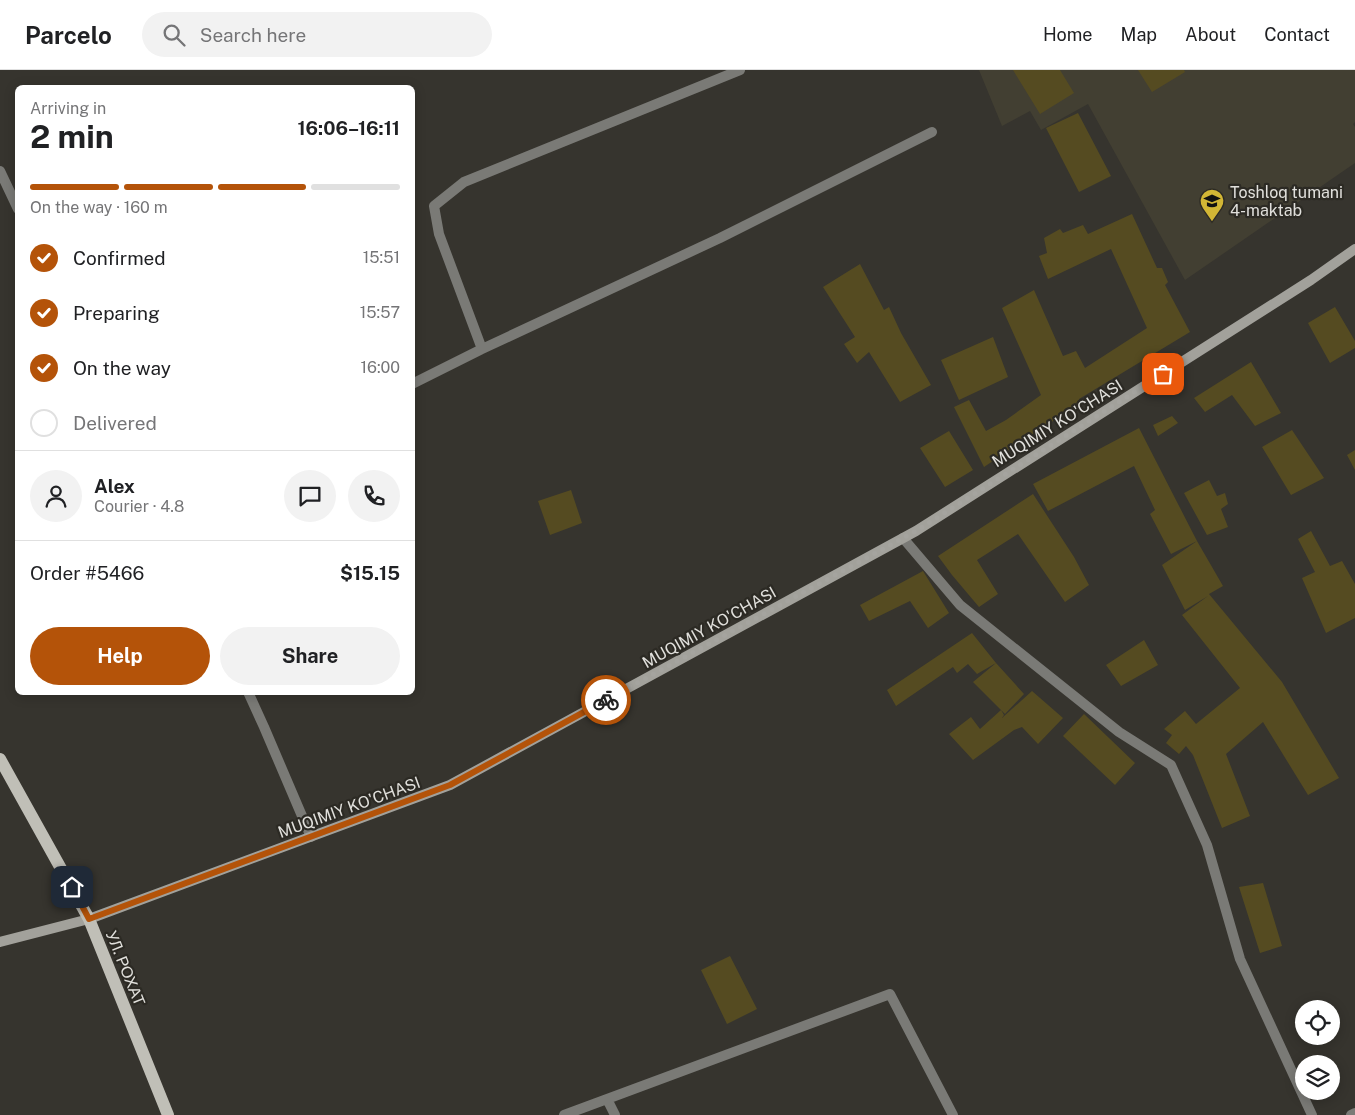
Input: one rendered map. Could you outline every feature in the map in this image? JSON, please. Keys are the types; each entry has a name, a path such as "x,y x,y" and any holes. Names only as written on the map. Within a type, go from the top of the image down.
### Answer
{"main road":[{"name":"УЛ. РОХАТ","path":"0,759 89,919 168,1115"}],"street":[{"path":"482,349 439,234 434,206 464,182 740,70"},
{"path":"415,382 482,349 720,238 932,132"},
{"path":"0,171 15,203"},
{"name":"MUQIMIY KO'CHASI","path":"0,942 89,919 450,785 916,531 1302,286 1355,249"},
{"path":"903,538 960,605 1119,732 1171,765 1207,845 1240,959 1312,1115"},
{"path":"249,695 310,837"},
{"path":"564,1115 890,994 953,1115"},
{"path":"607,1099 615,1115"},
{"path":"1351,1115 1355,1113"}],"shaded area":[{"name":"Toshloq tumani 4-maktab","path":"979,70 1355,70 1355,122 1353,124 1355,127 1355,163 1185,280 1088,104 1041,130 1030,111 1002,126"}],"building":[{"path":"1013,70 1060,70 1074,93 1040,114"},
{"path":"1138,70 1184,70 1185,72 1152,92"},
{"path":"1078,113 1111,176 1079,192 1046,128"},
{"path":"1132,214 1157,268 1162,268 1168,282 1165,285 1190,332 1079,399 1080,403 984,467 954,407 969,400 986,431 1006,420 1041,395 1002,308 1034,290 1063,356 1076,351 1085,368 1147,328 1111,249 1048,279 1039,256 1047,253 1044,238 1060,229 1063,233 1083,225 1088,234"},
{"path":"860,264 884,310 889,307 901,333 931,385 900,402 869,352 857,363 844,344 855,337 823,287"},
{"path":"1335,307 1355,341 1355,348 1330,363 1308,323"},
{"path":"993,337 1008,377 959,400 941,360"},
{"path":"1251,362 1281,413 1255,426 1232,395 1205,412 1194,398"},
{"path":"1172,416 1178,423 1158,436 1153,425"},
{"path":"1139,428 1197,541 1171,554 1150,514 1155,510 1134,466 1048,511 1033,484"},
{"path":"1292,430 1324,478 1291,495 1262,447"},
{"path":"949,431 973,470 945,487 920,448"},
{"path":"1355,450 1355,470 1347,455"},
{"path":"1209,480 1217,496 1225,493 1228,504 1221,509 1228,527 1207,535 1184,493"},
{"path":"571,490 582,523 550,535 538,501"},
{"path":"1033,494 1074,557 1089,585 1065,602 1018,534 977,560 998,594 979,607 938,556"},
{"path":"1311,531 1330,566 1342,561 1355,584 1355,618 1326,633 1302,578 1315,572 1298,539"},
{"path":"1197,541 1223,586 1209,594 1282,682 1339,778 1308,795 1263,722 1226,754 1250,816 1222,828 1193,755 1186,746 1179,754 1166,743 1172,735 1164,729 1185,711 1196,724 1240,688 1182,615 1208,596 1185,610 1162,565"},
{"path":"923,571 949,613 928,628 910,601 869,621 860,605"},
{"path":"972,633 996,663 977,674 968,664 957,673 953,667 896,706 887,690"},
{"path":"1144,640 1158,665 1121,686 1106,665"},
{"path":"996,663 1024,694 1005,714 973,682"},
{"path":"1032,691 1063,718 1038,744 1022,727 1014,730 973,760 949,734 971,717 980,729 1001,710 1004,715 1002,718"},
{"path":"1084,714 1135,763 1115,785 1063,736"},
{"path":"1263,883 1282,946 1260,953 1239,887"},
{"path":"730,956 757,1009 727,1024 701,970"}],"way so far":[{"path":"606,700 916,531 1163,374"}],"place":[{"name":"Toshloq tumani 4-maktab","path":"1212,222"}],"route":[{"path":"72,887 89,919 450,785 606,700"}]}
